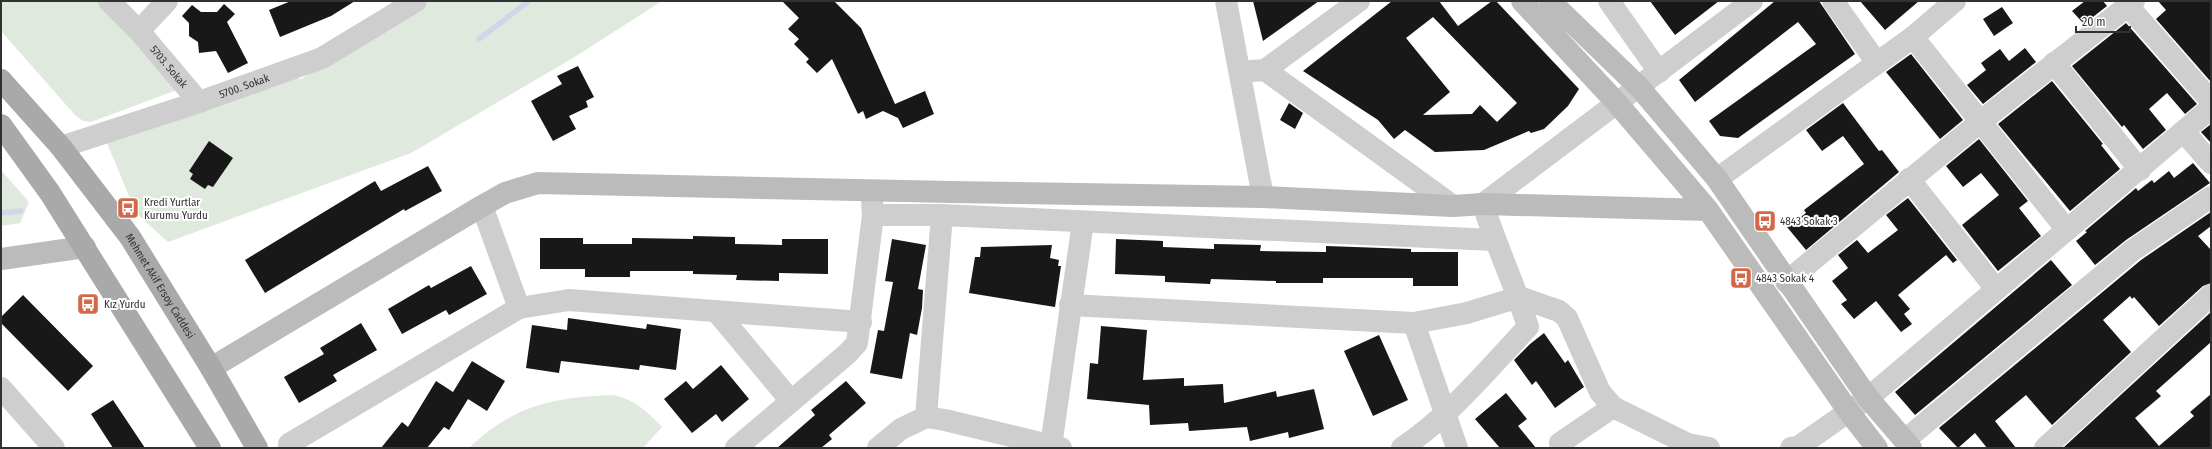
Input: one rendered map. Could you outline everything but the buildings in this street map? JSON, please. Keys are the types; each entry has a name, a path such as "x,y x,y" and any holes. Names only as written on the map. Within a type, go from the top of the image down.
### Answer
{"main road":[{"name":"Mehmet Akif Ersoy Caddesi","path":"1,80 60,147 130,237 211,368 256,448"},
{"path":"1,125 50,193 85,247 210,448"}],"street":[{"name":"5703. Sokak","path":"109,1 139,31 199,102"},
{"path":"139,31 167,1"},
{"name":"5700. Sokak","path":"60,147 199,102 322,58 416,1"},
{"path":"1226,1 1263,197"},
{"path":"1240,72 1265,70 1359,1"},
{"path":"1522,1 1616,102 1708,210 1849,412 1877,448"},
{"path":"1550,1 1640,87 1717,179 1786,282 1868,398 1908,444 2133,250 2211,197"},
{"path":"1609,1 1659,72"},
{"path":"1833,1 1877,62"},
{"path":"1717,179 1913,37 1955,1"},
{"path":"1483,204 1616,102 1640,87 1750,2"},
{"path":"1786,282 1980,122 2130,3 2211,101"},
{"path":"1913,37 2067,230"},
{"path":"2054,63 2140,170"},
{"path":"1265,70 1453,206"},
{"path":"1791,448 1798,448 1821,441 1849,412 1868,398 1996,289 2140,170 2211,108"},
{"path":"2184,132 2211,164"},
{"path":"1909,180 1996,289"},
{"path":"211,368 482,206 505,193 538,183 872,191 1263,197 1453,206 1483,204 1708,210"},
{"path":"736,448 847,354 857,342 861,322 873,214 872,191"},
{"path":"1402,448 1420,436 1528,327 1518,297 1494,240 1483,204"},
{"path":"482,206 519,308"},
{"path":"873,214 942,215 1494,240"},
{"path":"926,418 942,215"},
{"path":"878,448 901,429 926,418 946,420 1012,443 1056,447 1070,305 1082,222"},
{"path":"1,259 85,247"},
{"path":"2045,448 2211,295"},
{"path":"1070,305 1414,323 1467,313 1518,297 1559,311 1567,318 1600,392 1613,407 1688,444 1709,448"},
{"path":"292,448 289,444 519,308 569,300 861,322"},
{"path":"716,311 791,401"},
{"path":"1414,323 1446,411 1457,448"},
{"path":"1,388 54,448"},
{"path":"1561,448 1560,443 1613,407"}],"shaded area":[{"path":"1,1 98,1 182,88 91,122 83,121 75,115 1,31"},
{"path":"418,1 662,1 573,58 411,153 168,242 136,213 107,143 286,76 302,79 313,68"},
{"path":"1,170 29,202 20,223 1,226"},
{"path":"614,395 622,397 641,407 662,427 643,448 469,448 485,433 502,422 536,406 573,398"}],"waterway":[{"path":"479,39 529,1"},
{"path":"1,213 21,211"}],"place":[{"name":"Kredi Yurtlar Kurumu Yurdu","path":"128,208"},
{"name":"4843 Sokak 3","path":"1765,221"},
{"name":"4843 Sokak 4","path":"1741,278"},
{"name":"Kız Yurdu","path":"88,304"}]}
